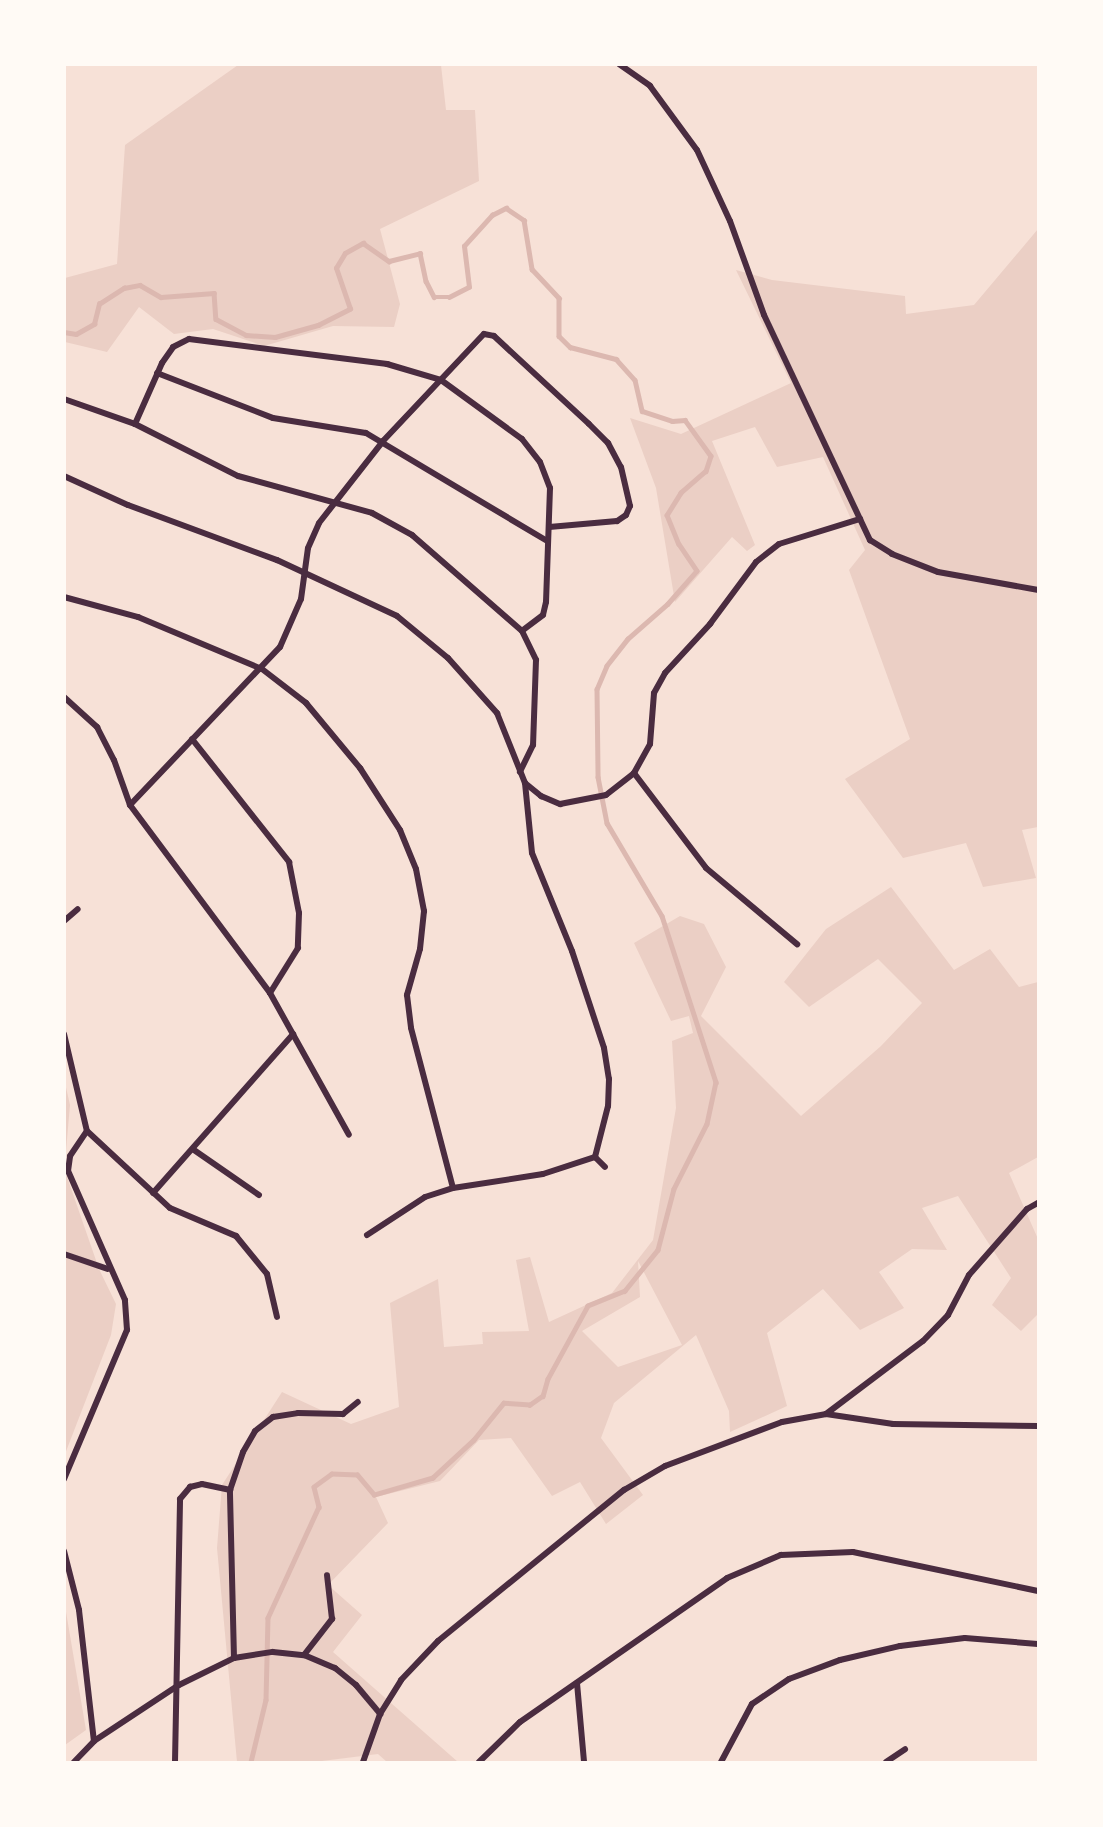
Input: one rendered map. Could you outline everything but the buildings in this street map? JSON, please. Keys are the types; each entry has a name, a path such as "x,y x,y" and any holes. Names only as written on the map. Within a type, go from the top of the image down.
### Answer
{"street":[{"path":"619,64 650,86 697,150 730,221 764,315 870,540 892,554 938,572 1038,590"},
{"path":"130,805 262,669 280,647 301,599 303,572 319,523 384,441 477,338 484,334 494,336 608,443 621,467 630,506 626,515 617,521 549,527"},
{"path":"135,424 157,373 173,347 189,339 202,339 275,353 387,364 441,380 522,439 540,462 550,489 543,615 522,631"},
{"path":"157,373 273,418 366,433 384,441 547,541"},
{"path":"64,399 135,424 238,476 372,513 412,535 522,631 536,660 533,745 520,772"},
{"path":"64,476 303,572 396,616 448,658 497,713 525,783 532,853 575,960 604,1048 609,1079 608,1106 595,1157"},
{"path":"525,783 560,804 606,795 634,773 650,744 654,693 665,673 710,624 756,562 779,544 860,519"},
{"path":"64,597 138,617 262,669 306,703 330,729 400,830 416,869 424,911 420,949 407,995 411,1028 453,1188"},
{"path":"64,697 97,727 114,760 130,805 270,993 349,1134"},
{"path":"192,739 289,862 299,913 298,948 270,993"},
{"path":"634,773 706,868 797,944"},
{"path":"64,921 78,909"},
{"path":"64,1034 87,1131 153,1193 185,1216 236,1236 267,1274 277,1317"},
{"path":"153,1193 194,1150 293,1034"},
{"path":"64,1479 127,1330 125,1300 108,1269 68,1171 70,1156 87,1131"},
{"path":"194,1150 259,1196"},
{"path":"367,1235 425,1197 453,1188 543,1174 595,1157"},
{"path":"595,1157 605,1167"},
{"path":"826,1414 923,1341 948,1315 969,1275 1027,1209 1038,1203"},
{"path":"64,1254 108,1269"},
{"path":"234,1658 230,1490 255,1431 273,1418 298,1413 342,1414 358,1402"},
{"path":"363,1762 380,1714 401,1680 438,1641 624,1490 666,1466 782,1422 826,1414 893,1424 1038,1426"},
{"path":"175,1762 179,1685 180,1499 190,1487 202,1484 230,1490"},
{"path":"64,1551 79,1610 94,1741"},
{"path":"478,1762 520,1722 726,1578 781,1555 853,1552 1038,1591"},
{"path":"304,1655 332,1619 327,1575"},
{"path":"721,1762 752,1704 789,1679 840,1660 900,1646 964,1638 1038,1644"},
{"path":"74,1762 94,1741 179,1685 234,1658 273,1652 304,1655 349,1680 380,1714"},
{"path":"577,1683 584,1762"},
{"path":"886,1762 905,1749"}],"shaded area":[{"path":"238,65 441,65 446,110 475,110 479,181 380,229 400,304 394,327 333,326 264,346 213,329 174,334 139,307 107,352 65,342 65,278 117,264 125,145"},
{"path":"1038,229 1038,827 1022,830 1036,878 983,887 966,843 903,858 845,779 910,739 849,570 865,550 823,457 777,467 755,427 712,441 755,545 747,551 732,537 675,602 656,488 630,418 681,434 791,383 736,270 772,280 905,296 906,314 974,305"},
{"path":"891,887 954,970 990,949 1019,987 1038,982 1038,1157 1009,1173 1038,1239 1038,1314 1021,1331 992,1305 1011,1278 958,1196 922,1208 947,1250 912,1249 879,1272 904,1308 860,1330 823,1289 767,1333 787,1406 730,1432 729,1411 696,1335 614,1403 601,1438 643,1495 606,1524 580,1482 552,1496 511,1438 479,1440 440,1481 376,1497 388,1523 328,1585 362,1615 333,1652 458,1762 387,1762 378,1754 314,1762 237,1762 217,1548 222,1485 282,1392 351,1424 399,1407 390,1303 438,1279 444,1347 483,1344 482,1332 529,1331 516,1260 530,1257 549,1322 612,1293 653,1240 676,1108 672,1041 693,1033 689,1016 671,1021 634,943 680,916 704,924 726,967 701,1016 801,1116 881,1046 922,1003 878,959 809,1007 784,982 826,929","holes":["638,1261 682,1345 618,1367 582,1331 640,1297"]},
{"path":"65,1083 70,1105 65,1162"},
{"path":"65,1171 99,1269 116,1304 111,1335 65,1454"},
{"path":"64,1600 86,1730 65,1745 64,1745"}],"waterway":[{"path":"64,332 76,334 94,324 99,304 124,288 140,285 161,297 214,293 216,319 246,335 275,337 318,325 350,309 336,268 345,253 363,243 389,261 420,253 426,281 434,297 449,297 469,287 464,246 492,215 506,208 524,220 532,269 559,298 559,336 570,347 616,359 635,380 642,411 672,421 685,420 711,456 706,471 681,493 667,515 679,544 697,571 668,604 628,639 607,666 597,689 598,777 607,823 662,916 716,1082 707,1124 674,1189 658,1250 625,1291 588,1306 548,1379 543,1396 530,1405 504,1403 474,1440 433,1478 374,1495 357,1475 332,1474 314,1487 319,1507 268,1618 266,1700 251,1762"}]}
